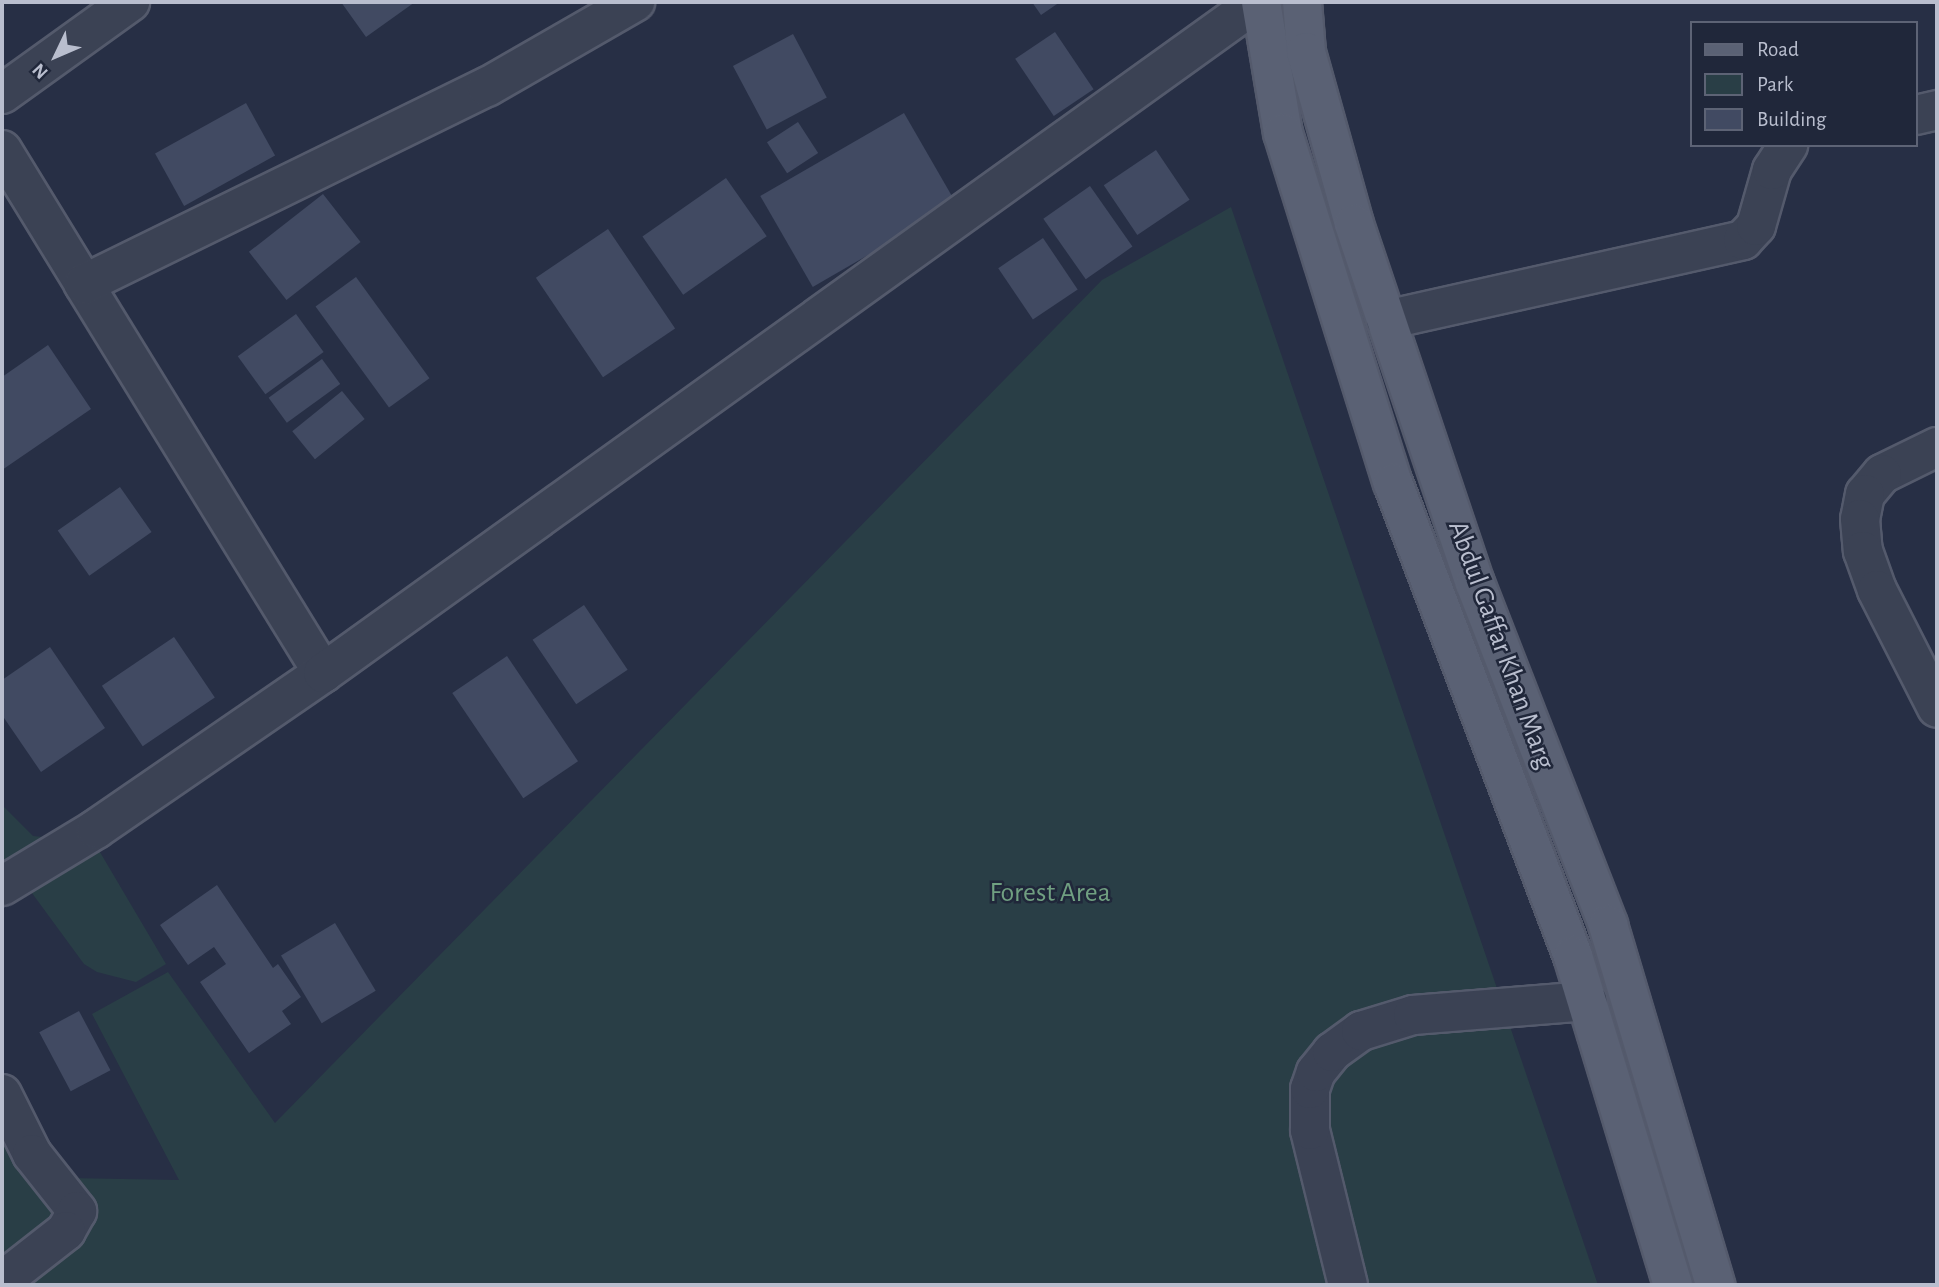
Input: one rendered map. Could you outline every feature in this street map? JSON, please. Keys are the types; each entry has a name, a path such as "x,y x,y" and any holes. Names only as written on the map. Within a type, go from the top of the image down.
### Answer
{"main road":[{"name":"Abdul Gaffar Khan Marg","path":"1259,2 1283,133 1393,483 1587,1000 1673,1285"},
{"name":"Abdul Gaffar Khan Marg","path":"1303,2 1306,52 1386,320 1475,583 1608,925 1715,1285"}],"street":[{"path":"2,94 130,2"},
{"path":"84,284 487,87 635,2"},
{"path":"2,886 96,829 323,673 1259,2"},
{"path":"1918,115 1937,110"},
{"path":"1386,320 1742,240 1756,226 1772,170 1787,147"},
{"path":"2,150 323,673"},
{"path":"1936,702 1877,590 1863,551 1860,519 1865,494 1882,474 1937,447"},
{"path":"1348,1285 1310,1130 1310,1089 1316,1072 1332,1052 1361,1031 1413,1015 1587,1000"},
{"path":"2,1094 33,1154 77,1211 66,1231 2,1281"}],"green space":[{"name":"Forest Area","path":"1231,207 1598,1285 2,1285 2,1087 66,1178 179,1180 92,1014 168,972 275,1123 1102,280"},
{"path":"2,805 33,836 94,842 166,964 136,982 97,972 84,964 7,859 2,862"}],"building":[{"path":"341,2 415,2 366,37"},
{"path":"1032,2 1060,2 1041,15"},
{"path":"1055,32 1094,89 1054,116 1015,59"},
{"path":"793,34 827,98 767,129 733,66"},
{"path":"246,103 275,155 184,206 155,153"},
{"path":"904,113 956,204 813,287 760,196"},
{"path":"798,122 818,153 787,173 767,142"},
{"path":"1156,150 1190,200 1137,235 1104,185"},
{"path":"726,178 767,236 683,295 642,237"},
{"path":"1090,186 1132,247 1086,279 1043,219"},
{"path":"323,194 361,242 286,300 249,252"},
{"path":"608,229 675,328 603,377 536,278"},
{"path":"1043,238 1078,289 1033,320 998,268"},
{"path":"356,277 429,378 389,408 316,306"},
{"path":"296,314 324,352 265,394 238,356"},
{"path":"48,345 91,409 2,470 2,377"},
{"path":"322,359 340,384 287,423 269,398"},
{"path":"342,391 365,419 315,459 292,431"},
{"path":"120,487 152,532 89,576 58,531"},
{"path":"584,605 628,670 576,704 533,640"},
{"path":"174,637 215,698 143,746 102,686"},
{"path":"50,647 105,728 41,772 2,715 2,680"},
{"path":"507,656 578,761 523,798 452,693"},
{"path":"217,885 273,968 278,964 301,997 282,1011 291,1024 249,1053 200,982 226,964 214,947 188,965 160,925"},
{"path":"335,923 376,991 322,1023 281,955"},
{"path":"79,1011 110,1070 71,1091 39,1032"}]}
